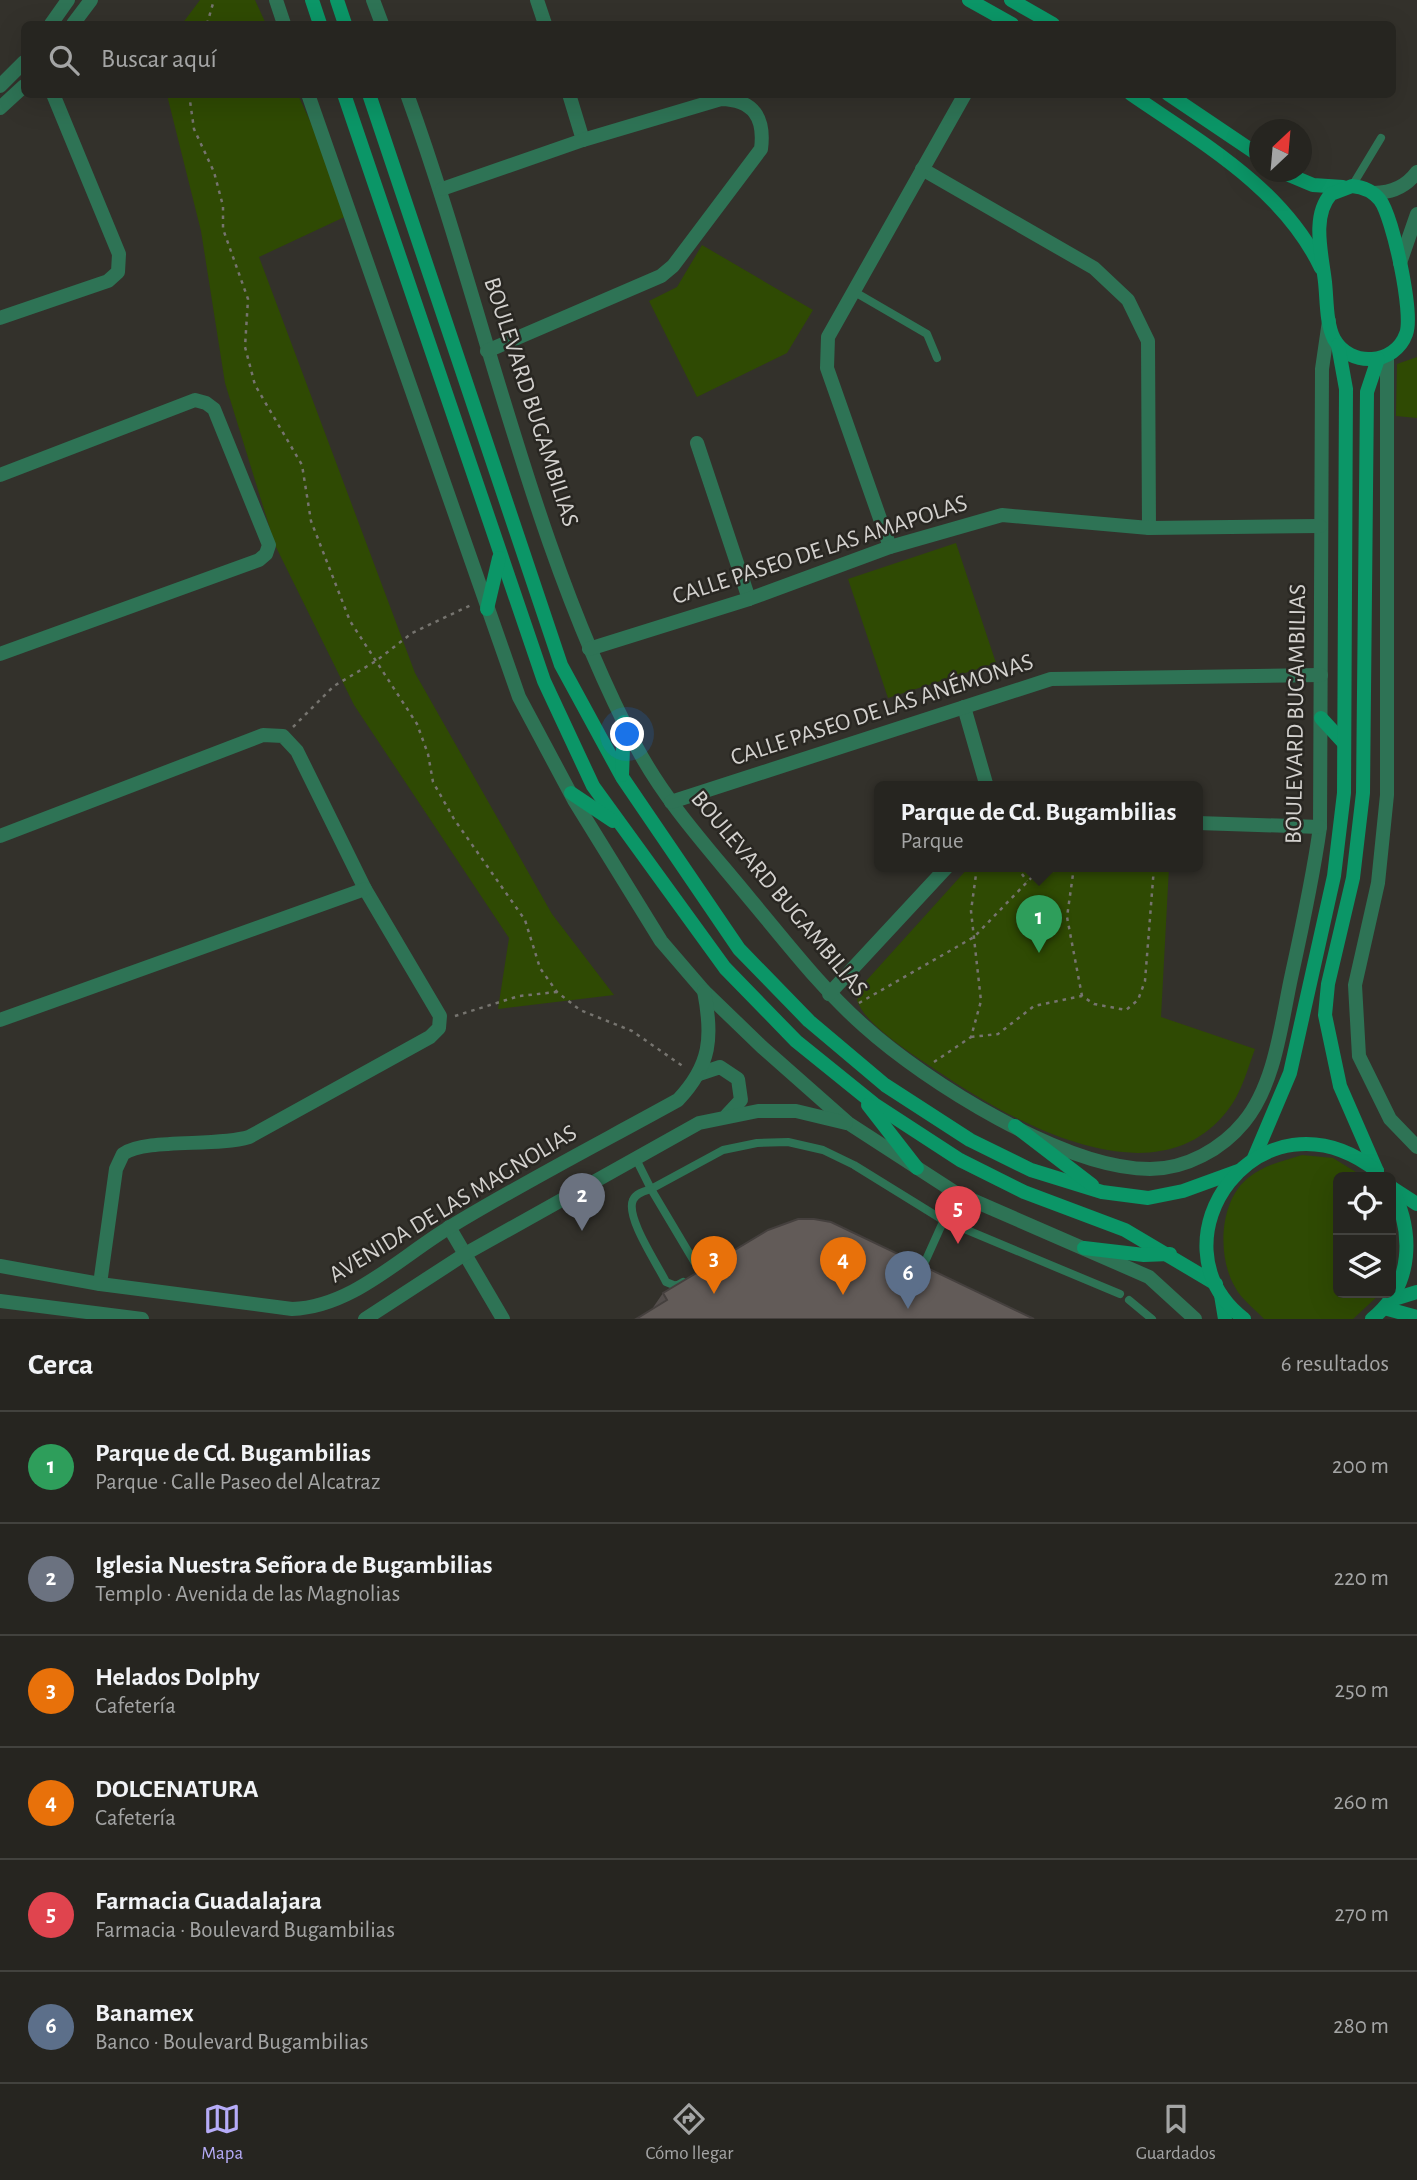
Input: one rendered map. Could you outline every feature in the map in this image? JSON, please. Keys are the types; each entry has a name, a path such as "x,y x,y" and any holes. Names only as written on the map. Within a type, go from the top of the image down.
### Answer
{"street":[{"path":"53,21 68,0"},
{"path":"75,21 91,0"},
{"path":"276,0 283,21"},
{"path":"312,0 319,21"},
{"path":"337,0 344,21"},
{"path":"373,0 381,21"},
{"path":"537,0 544,21"},
{"path":"969,0 1003,21"},
{"path":"1011,0 1048,21"},
{"path":"0,86 21,65"},
{"path":"0,108 21,89"},
{"path":"0,318 108,281 118,272 119,254 55,98"},
{"path":"310,98 519,697 571,793 661,941 704,991 848,1123 956,1193 1012,1220 1149,1277 1195,1319"},
{"path":"345,98 544,681 593,786 726,968 796,1041 856,1090 960,1160 1024,1192 1125,1230 1171,1254 1219,1289 1244,1319"},
{"name":"BOULEVARD BUGAMBILIAS","path":"370,98 561,664 622,777 739,949 819,1029 885,1086 970,1140 1031,1170 1102,1192 1148,1198 1183,1191 1238,1171"},
{"name":"BOULEVARD BUGAMBILIAS","path":"408,98 442,189 487,351 589,649 624,722 671,802 830,994 922,1070 1015,1126 1065,1149 1106,1161 1150,1169 1188,1163 1219,1146 1245,1120 1266,1083 1314,874 1320,827 1322,369 1329,321 1320,214 1326,200 1348,187"},
{"path":"570,98 583,140"},
{"path":"890,547 827,368 828,337 963,98"},
{"path":"1136,98 1264,188 1298,228 1325,276"},
{"path":"1174,98 1249,149"},
{"path":"442,189 583,140 721,99 736,101 751,109 763,127 761,149 673,266 646,283 487,351"},
{"path":"922,169 1094,268 1128,300 1148,341 1149,528"},
{"path":"1305,182 1374,193 1396,190 1410,181 1417,172"},
{"path":"1264,188 1270,182"},
{"path":"1374,193 1383,205 1400,266 1408,327 1387,355 1367,392 1363,793 1353,878 1328,984 1325,1015 1340,1086 1379,1172"},
{"path":"1400,266 1417,214"},
{"path":"1400,266 1417,281"},
{"name":"BOULEVARD BUGAMBILIAS","path":"1254,1158 1290,1073 1334,876 1344,793 1346,389 1338,345 1329,321"},
{"path":"1338,345 1352,356 1387,355 1417,342"},
{"path":"1387,355 1387,795 1378,883 1355,985 1359,1056 1390,1119 1417,1147"},
{"path":"0,475 195,400 206,402 214,409 269,545 266,554 259,560 0,654"},
{"path":"697,443 749,599"},
{"name":"CALLE PASEO DE LAS AMAPOLAS","path":"589,649 749,599 890,547 1002,515 1149,528 1320,526"},
{"path":"486,604 500,557"},
{"name":"CALLE PASEO DE LAS ANÉMONAS","path":"671,802 1051,679 1321,675"},
{"path":"964,707 985,781"},
{"path":"1321,718 1343,742"},
{"path":"622,777 624,722"},
{"path":"0,836 263,735 283,736 297,751 365,888 438,1010 440,1022 430,1037 249,1137 225,1144 138,1147 128,1151 120,1158 116,1169 100,1283"},
{"path":"571,793 622,826"},
{"path":"1203,823 1320,827"},
{"path":"830,994 942,872"},
{"path":"0,1020 365,888"},
{"name":"AVENIDA DE LAS MAGNOLIAS","path":"0,1266 100,1283 292,1309 314,1308 338,1301 449,1227 678,1100 699,1074 711,1025 704,991"},
{"path":"699,1074 720,1067 738,1079 741,1100 725,1115"},
{"path":"856,1090 917,1168"},
{"name":"AVENIDA DE LAS MAGNOLIAS","path":"365,1319 465,1254 699,1123 725,1115 758,1111 796,1111 848,1123"},
{"path":"1015,1126 1102,1192"},
{"path":"1225,1319 1209,1260 1210,1224 1222,1190 1238,1171 1254,1158 1274,1148 1318,1143 1360,1157 1378,1172"},
{"path":"1396,1190 1417,1204"},
{"path":"1381,1311 1402,1279 1408,1256 1405,1220 1396,1199"},
{"path":"449,1227 503,1319"},
{"path":"1084,1248 1144,1255 1171,1254"},
{"path":"1381,1311 1417,1292"},
{"path":"0,1301 142,1319"},
{"path":"1381,1311 1417,1317"}],"lane":[{"path":"1348,187 1381,138"},
{"path":"853,291 927,334 937,358"},
{"path":"709,1268 676,1286 666,1282 631,1211 635,1196 723,1150 757,1143 788,1142 822,1150 854,1166 943,1220 1051,1267 1112,1287 1120,1294"},
{"path":"636,1159 701,1273"},
{"path":"918,1278 956,1193"},
{"path":"906,1273 930,1284"},
{"path":"1129,1300 1152,1319"}],"path":[{"path":"208,21 214,0"},
{"path":"190,98 194,129 214,172 223,206 223,229 248,299 245,347 255,385 302,465 311,521 330,576 350,621 417,724 428,754 433,782 454,820 524,920 540,968 557,992 580,1010 632,1031 679,1064 699,1074"},
{"path":"283,736 334,686 376,661 412,633 486,604"},
{"path":"971,1037 981,1001 971,911 976,872"},
{"path":"1021,872 1028,882"},
{"path":"847,1010 974,937 1028,882 1053,872"},
{"path":"1073,872 1067,917 1082,996"},
{"path":"922,1070 971,1037 998,1034 1034,1006 1082,996 1094,1004 1126,1010 1138,1000 1145,981 1154,872"},
{"path":"440,1022 519,996 557,992"}],"green space":[{"path":"200,0 255,0 265,21 184,21"},
{"path":"168,98 299,98 353,213 259,257 415,673 552,914 614,995 498,1009 509,938 354,705 275,545 225,383 201,231"},
{"path":"702,245 813,310 787,353 697,397 649,301 677,287"},
{"path":"1417,357 1417,418 1396,416 1397,364"},
{"path":"956,543 996,663 888,698 848,579"},
{"path":"964,872 1169,872 1161,1017 1255,1049 1239,1092 1229,1108 1193,1140 1158,1151 1120,1152 1081,1144 1041,1130 969,1091 905,1049 880,1030 862,1010 857,1000 866,981"},
{"path":"1302,1155 1333,1158 1356,1172 1333,1172 1333,1298 1376,1298 1353,1319 1264,1319 1235,1287 1225,1261 1226,1215 1238,1188 1248,1178 1274,1164"}],"building":[{"path":"798,1219 831,1222 1034,1319 636,1319 667,1300 663,1293 768,1230"}],"place":[{"name":"Parque de Cd. Bugambilias","path":"1039,953"},
{"name":"Iglesia Nuestra Señora de Bugambilias","path":"582,1231"},
{"name":"Farmacia Guadalajara","path":"958,1244"},
{"name":"Helados Dolphy","path":"714,1294"},
{"name":"DOLCENATURA","path":"843,1295"},
{"name":"Banamex","path":"908,1309"}]}
